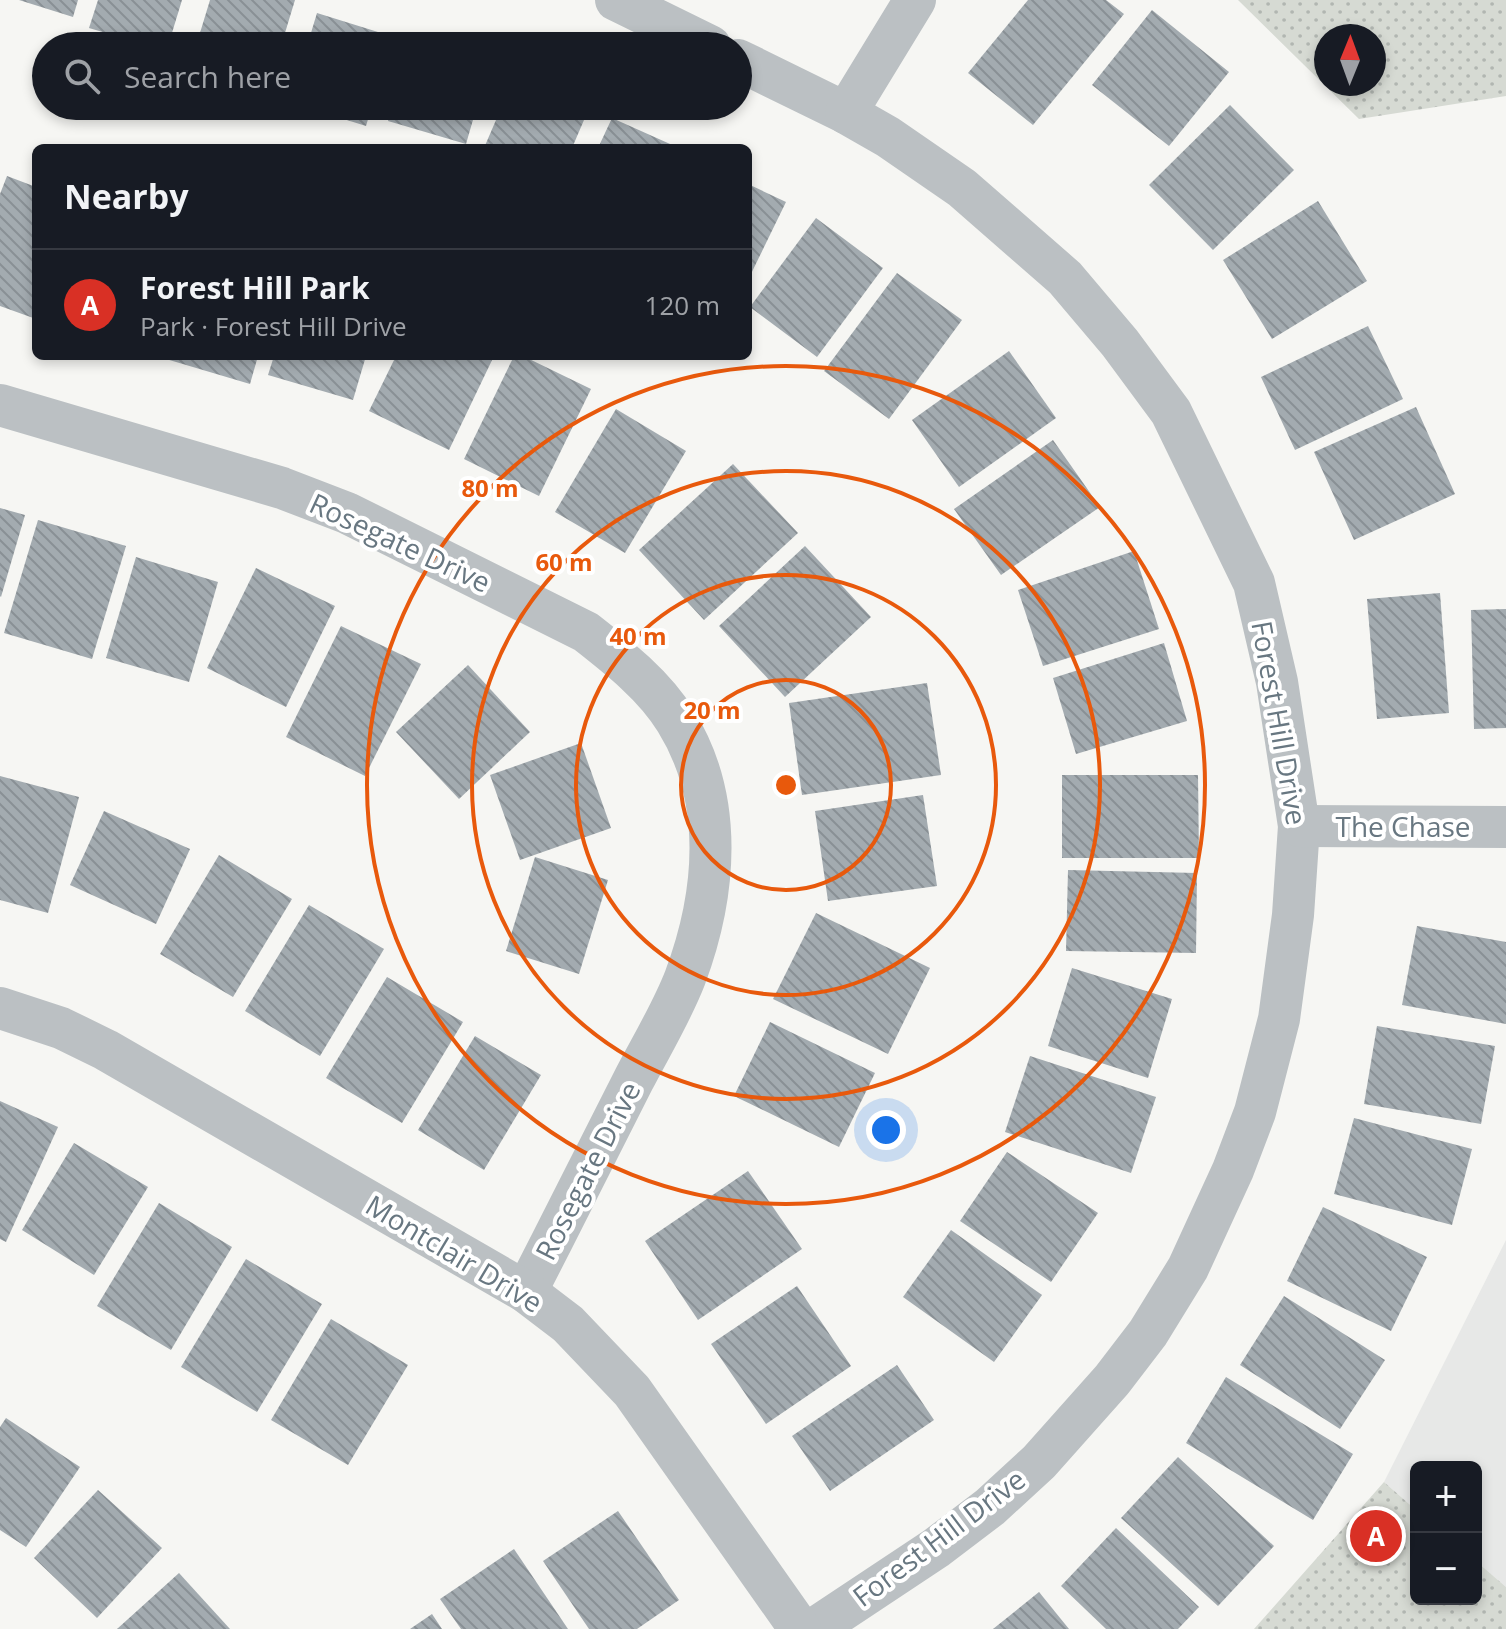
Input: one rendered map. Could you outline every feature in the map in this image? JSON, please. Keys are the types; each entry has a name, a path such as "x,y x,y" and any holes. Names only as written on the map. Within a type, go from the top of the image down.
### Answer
{"street":[{"path":"616,0 681,32"},
{"path":"846,113 915,0"},
{"name":"Forest Hill Drive","path":"752,67 888,137 962,188 1065,278 1120,343 1171,412 1254,583 1277,682 1299,826 1293,915 1279,1019 1255,1112 1233,1170 1188,1268 1148,1333 1112,1380 1039,1462 990,1507 936,1548 814,1629"},
{"name":"Rosegate Drive","path":"0,405 282,488 347,513 586,632 626,665 676,720 695,759 707,801 711,836 710,876 703,925 684,981 526,1292"},
{"name":"The Chase","path":"1299,826 1506,827"},
{"name":"Montclair Drive","path":"0,1008 61,1028 106,1050 488,1273 526,1292 568,1324 632,1391 800,1629"}],"shaded area":[{"path":"1238,0 1506,0 1506,96 1359,119 1336,96 1386,96 1386,24 1314,24 1314,75"},
{"path":"1506,1240 1506,1587 1482,1566 1482,1461 1410,1461 1410,1505 1384,1482"},
{"path":"1384,1482 1410,1505 1410,1605 1482,1605 1482,1566 1506,1587 1506,1629 1254,1629"}],"building":[{"path":"19,0 78,0 73,17"},
{"path":"98,0 182,0 172,32 103,32 89,28"},
{"path":"210,0 295,0 285,32 200,32"},
{"path":"1028,0 1106,0 1124,14 1033,125 968,73"},
{"path":"1152,10 1229,72 1169,146 1092,85"},
{"path":"317,13 378,32 311,32"},
{"path":"1230,105 1294,170 1213,250 1149,185"},
{"path":"347,120 368,120 366,126"},
{"path":"388,120 473,120 466,144"},
{"path":"496,120 584,120 574,144 486,144"},
{"path":"611,120 616,120 670,144 600,144"},
{"path":"7,176 32,185 32,318 0,306 0,194"},
{"path":"752,186 786,202 752,272"},
{"path":"1318,201 1367,281 1272,339 1223,260"},
{"path":"816,218 883,268 817,357 752,308 752,304"},
{"path":"897,273 962,320 889,419 824,371"},
{"path":"1368,326 1403,399 1295,450 1261,377"},
{"path":"1009,351 1056,418 959,487 912,420"},
{"path":"169,360 257,360 250,384"},
{"path":"273,360 365,360 353,400 268,375"},
{"path":"394,360 492,360 449,450 369,411"},
{"path":"512,360 531,360 591,389 539,496 464,459"},
{"path":"1416,407 1455,494 1354,540 1314,452"},
{"path":"616,409 686,451 625,553 555,512"},
{"path":"1053,440 1100,507 1001,575 954,509"},
{"path":"733,464 798,533 704,620 639,550"},
{"path":"0,508 25,515 1,597 0,596"},
{"path":"38,520 126,546 92,659 4,633"},
{"path":"805,546 871,617 785,697 719,626"},
{"path":"1134,551 1159,629 1043,666 1018,590"},
{"path":"136,557 218,582 189,682 106,658"},
{"path":"256,568 335,606 286,707 207,668"},
{"path":"1440,593 1449,713 1377,719 1367,599"},
{"path":"1506,609 1506,728 1474,729 1471,610"},
{"path":"341,626 421,664 365,776 286,737"},
{"path":"1164,643 1187,721 1076,754 1053,678"},
{"path":"468,665 530,732 459,799 396,732"},
{"path":"927,683 941,775 802,795 789,703"},
{"path":"581,743 611,828 520,860 490,775"},
{"path":"1062,775 1198,775 1199,858 1062,858"},
{"path":"0,776 79,797 48,913 0,900"},
{"path":"923,795 937,886 828,901 815,811"},
{"path":"104,811 190,849 156,924 70,885"},
{"path":"219,855 292,899 233,997 160,954"},
{"path":"535,857 608,880 579,974 506,951"},
{"path":"1068,870 1197,873 1196,953 1066,951"},
{"path":"309,905 384,949 320,1056 245,1011"},
{"path":"816,913 930,968 888,1054 773,999"},
{"path":"1417,926 1506,942 1506,1024 1402,1005"},
{"path":"1072,968 1172,999 1148,1078 1048,1046"},
{"path":"387,977 463,1022 402,1123 326,1078"},
{"path":"770,1022 875,1073 839,1147 734,1096"},
{"path":"1377,1026 1495,1046 1481,1124 1364,1104"},
{"path":"475,1036 541,1075 484,1170 418,1130"},
{"path":"1030,1056 1156,1097 1131,1173 1005,1132"},
{"path":"0,1101 58,1127 6,1242 0,1239"},
{"path":"1354,1118 1472,1149 1452,1225 1334,1194"},
{"path":"74,1143 148,1187 94,1275 22,1230"},
{"path":"1007,1152 1098,1213 1051,1282 960,1221"},
{"path":"748,1171 802,1249 698,1320 645,1241"},
{"path":"159,1203 232,1247 171,1350 97,1306"},
{"path":"1323,1207 1427,1257 1391,1331 1287,1281"},
{"path":"951,1230 1042,1295 994,1362 903,1297"},
{"path":"246,1259 322,1304 257,1412 181,1367"},
{"path":"797,1286 851,1366 766,1424 711,1344"},
{"path":"1284,1296 1385,1360 1340,1429 1240,1365"},
{"path":"331,1319 408,1365 348,1465 271,1420"},
{"path":"897,1365 934,1420 830,1491 792,1436"},
{"path":"1226,1377 1353,1454 1313,1520 1186,1443"},
{"path":"6,1418 80,1467 26,1547 0,1530 0,1427"},
{"path":"1178,1457 1274,1546 1218,1606 1121,1518"},
{"path":"98,1490 162,1548 97,1618 34,1558"},
{"path":"618,1511 679,1600 637,1629 589,1629 543,1561"},
{"path":"1116,1528 1199,1607 1178,1629 1106,1629 1061,1586"},
{"path":"514,1549 568,1629 461,1629 440,1599"},
{"path":"179,1573 230,1629 117,1629"},
{"path":"1039,1592 1069,1629 993,1629"},
{"path":"432,1614 442,1629 410,1629"}],"place":[{"name":"Forest Hill Park","path":"1376,1536"}]}
